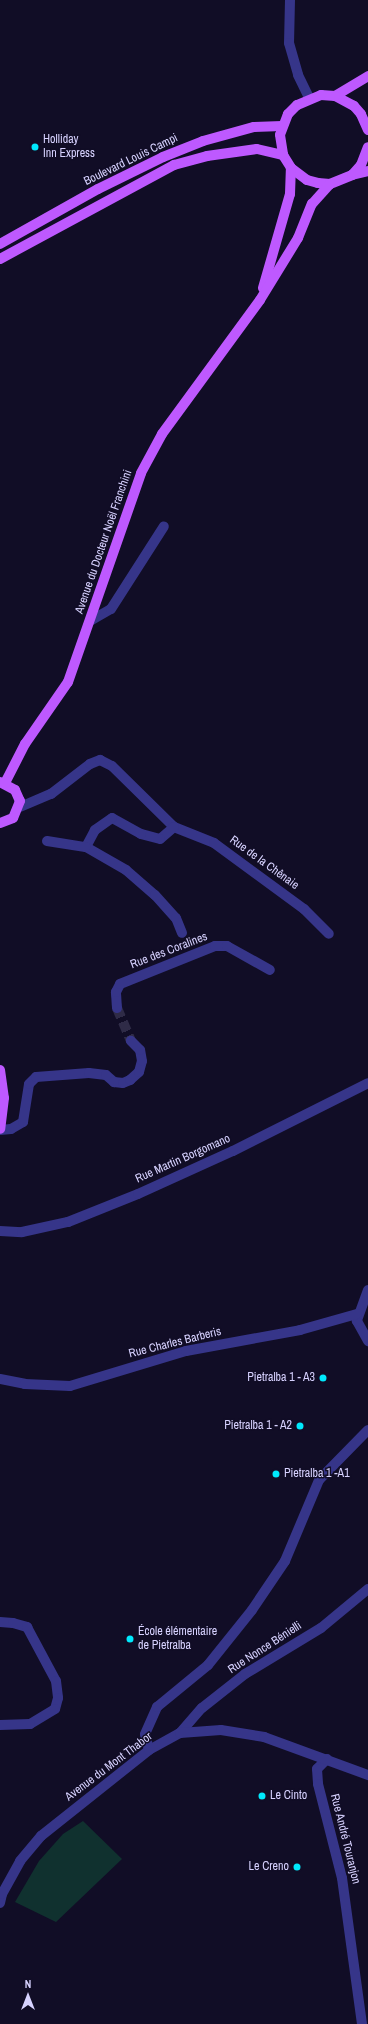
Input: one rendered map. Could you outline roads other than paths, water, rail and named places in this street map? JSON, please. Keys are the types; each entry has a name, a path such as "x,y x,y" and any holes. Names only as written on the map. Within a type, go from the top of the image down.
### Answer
{"main road":[{"path":"368,76 335,96 309,98 293,109 282,126 280,140 283,155 291,168 307,180 330,184 352,175 368,171"},
{"path":"335,96 354,106 367,123"},
{"name":"Boulevard Louis Campi","path":"0,244 163,157 210,139 254,127 282,126"},
{"path":"352,175 361,165 368,148"},
{"name":"Boulevard Louis Campi","path":"0,259 116,194 174,165 207,156 257,149 283,155"},
{"name":"Avenue du Docteur Noël Franchini","path":"260,300 290,194 291,168"},
{"name":"Avenue du Docteur Noël Franchini","path":"3,783 25,744 68,682 141,473 162,434 260,300 298,238 312,204 330,184"},
{"path":"0,824 13,818 20,807 19,795 3,783"},
{"path":"0,1070 4,1098 0,1130"}],"street":[{"path":"290,0 289,43 298,75 309,98"},
{"path":"90,621 112,609 164,526"},
{"name":"Rue de la Chênaie","path":"20,807 51,794 90,764 100,760 112,766 174,827 214,843 304,909 329,934"},
{"path":"86,847 95,830 112,818 141,834 160,839 174,827"},
{"path":"48,841 86,847 126,870 154,895 176,918 182,933"},
{"name":"Rue des Coralines","path":"118,1008 116,992 120,984 216,946 227,946 270,970"},
{"path":"0,1130 11,1129 23,1122 29,1084 36,1077 89,1072 106,1075 114,1082 123,1084 130,1080 139,1072 142,1061 140,1050 131,1041"},
{"name":"Rue Martin Borgomano","path":"0,1231 22,1232 68,1222 131,1197 233,1151 368,1083"},
{"path":"368,1290 357,1314 358,1327 368,1341"},
{"name":"Rue Charles Barberis","path":"0,1379 25,1384 70,1386 186,1352 300,1330 357,1314"},
{"path":"149,1750 146,1734 158,1707 208,1665 248,1616 285,1561 319,1480 368,1430"},
{"name":"Rue Nonce Bénielli","path":"180,1733 202,1708 245,1674 321,1628 368,1589"},
{"path":"0,1622 13,1623 26,1628 56,1681 58,1698 55,1710 30,1724 0,1725"},
{"name":"Avenue du Mont Thabor","path":"1,1897 20,1861 41,1836 149,1750 180,1733 221,1730 264,1737 368,1775"},
{"name":"Rue André Touranjon","path":"327,1759 317,1769 318,1784 342,1878 362,2024"}],"tunnel":[{"path":"117,1008 131,1041"}],"place":[{"name":"Holliday Inn Express","path":"35,147"},
{"name":"Pietralba 1 - A3","path":"323,1378"},
{"name":"Pietralba 1 - A2","path":"300,1426"},
{"name":"Pietralba 1 -A1","path":"276,1474"},
{"name":"École élémentaire de Pietralba","path":"130,1639"},
{"name":"Le Cinto","path":"262,1796"},
{"name":"Le Creno","path":"297,1867"}]}
